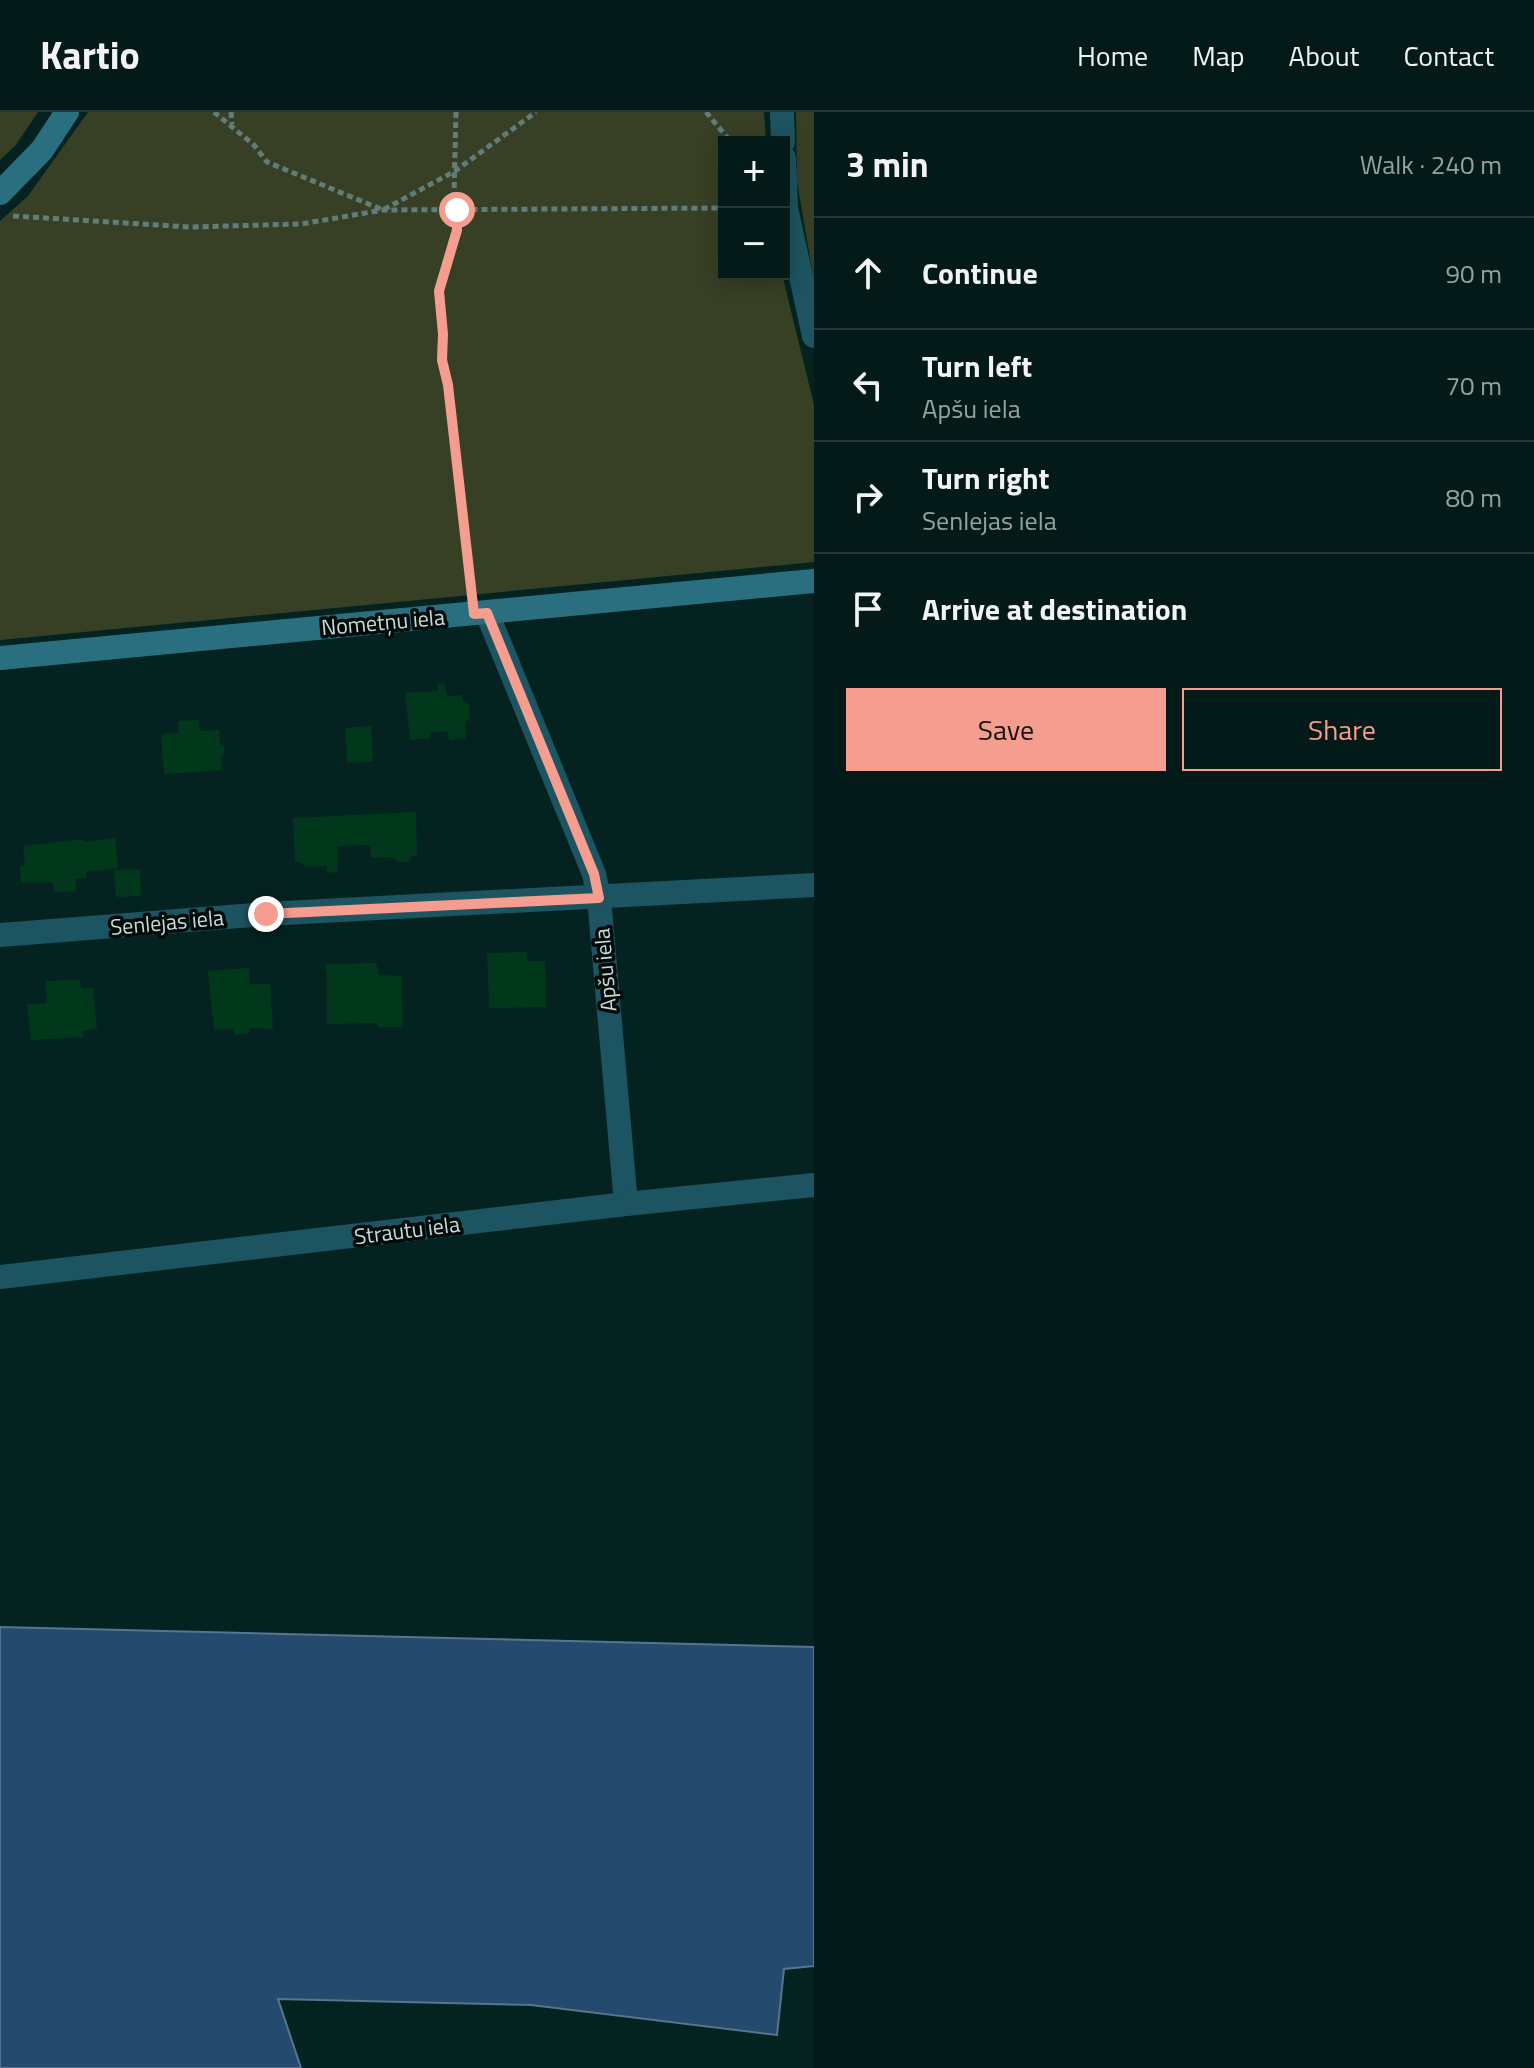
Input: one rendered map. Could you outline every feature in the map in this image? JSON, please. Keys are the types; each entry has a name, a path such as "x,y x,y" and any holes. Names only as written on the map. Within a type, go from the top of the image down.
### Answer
{"street":[{"path":"0,193 42,150 67,112"},
{"path":"782,112 783,136"},
{"path":"786,208 814,336"},
{"name":"Nometņu iela","path":"0,658 814,581"},
{"name":"Apšu iela","path":"481,613 594,874 599,898 626,1204"},
{"name":"Senlejas iela","path":"0,935 266,914 814,885"},
{"name":"Strautu iela","path":"0,1277 814,1185"}],"path":[{"path":"214,112 254,145 267,162 383,210"},
{"path":"231,112 232,125"},
{"path":"456,112 454,195 457,230 439,291 442,360 481,613"},
{"path":"383,210 455,171 536,112"},
{"path":"706,112 726,136"},
{"path":"0,215 190,227 301,224 383,210 718,208"}],"green space":[{"path":"0,112 38,112 15,146 0,160"},
{"path":"88,112 764,112 766,136 718,136 718,280 783,280 814,405 814,562 0,640 0,221 28,196"},
{"path":"796,112 814,112 814,281 797,182"}],"water":[{"path":"0,1627 814,1647 814,1966 784,1969 777,2035 531,2005 278,1999 301,2068 0,2068"}],"building":[{"path":"444,683 447,696 462,695 463,701 469,705 466,738 449,740 448,731 430,733 430,738 410,740 405,693 438,691 437,684"},
{"path":"199,720 200,731 219,730 220,744 224,746 225,754 221,756 222,770 164,774 161,734 179,733 178,721"},
{"path":"371,726 373,761 347,763 345,728"},
{"path":"416,812 417,856 412,856 408,862 398,862 392,857 371,858 371,845 337,846 337,872 327,873 327,866 306,867 295,862 293,818"},
{"path":"115,838 118,868 86,872 86,878 75,879 76,891 55,892 52,882 21,883 20,866 25,865 23,846"},
{"path":"140,869 141,896 116,897 114,870"},
{"path":"526,952 527,961 545,961 546,1007 489,1008 487,953"},
{"path":"376,963 379,975 401,976 403,1027 378,1027 377,1023 327,1024 326,964"},
{"path":"249,968 250,984 270,984 273,1029 250,1028 250,1033 235,1035 233,1029 214,1030 208,971"},
{"path":"80,980 81,988 93,988 97,1028 83,1031 84,1037 31,1040 27,1004 47,1003 45,981"}],"route":[{"path":"266,914 599,898 594,874 487,613 474,614 448,385 442,360 439,291 457,230 457,210"}]}
